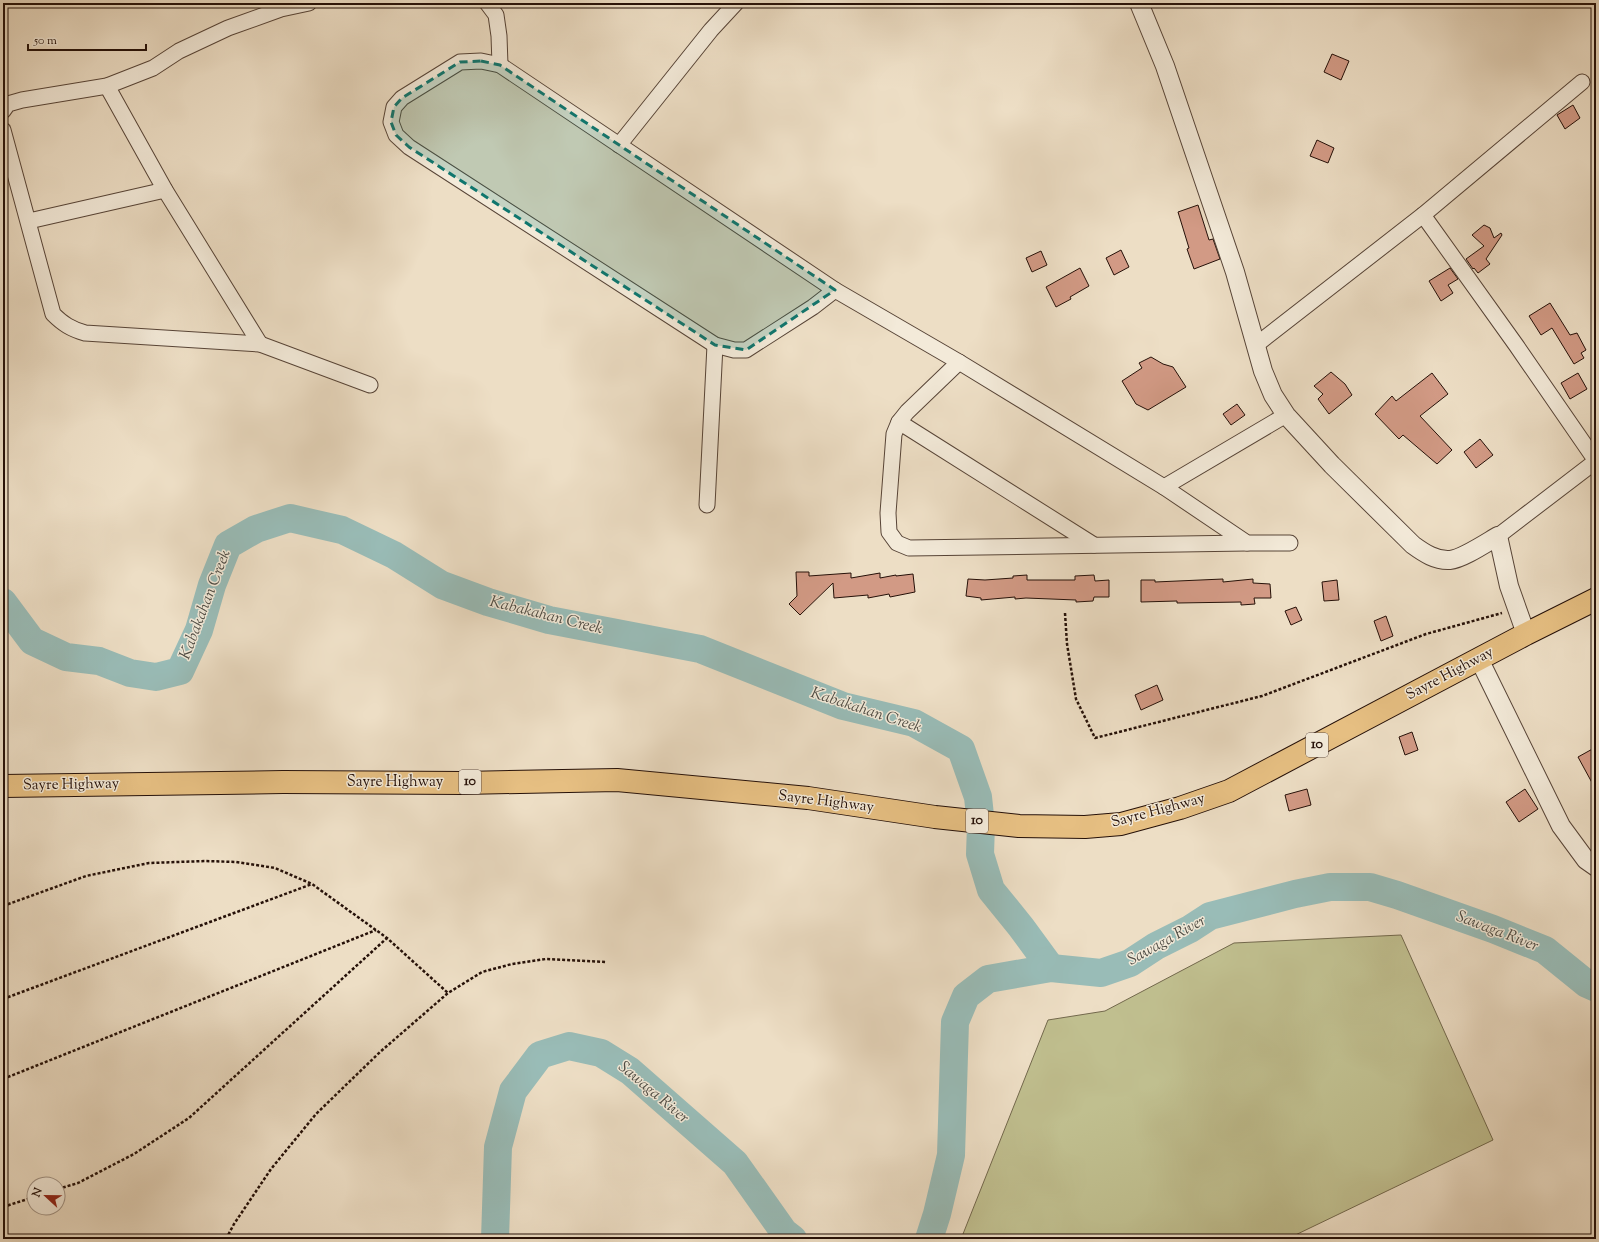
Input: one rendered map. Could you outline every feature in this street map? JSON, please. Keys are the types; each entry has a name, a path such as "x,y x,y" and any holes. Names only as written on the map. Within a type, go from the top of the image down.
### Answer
{"highway":[{"name":"Sayre Highway","path":"3,786 283,782 463,783 617,780 808,798 935,817 1019,826 1085,827 1121,824 1180,808 1229,791 1526,634 1596,599"}],"street":[{"path":"3,111 8,104 22,100 107,86 153,68 179,51 228,28 281,9 309,3"},
{"path":"488,3 496,15 499,36 500,65"},
{"path":"619,145 687,59 736,3"},
{"path":"1139,3 1165,66 1235,272 1263,371 1274,396 1286,415 1371,504 1413,545 1427,555 1451,560 1471,552 1498,536 1596,461 1424,215"},
{"path":"835,290 813,307 746,350 734,350 716,345 409,147 396,135 390,122 394,107 402,98 460,62 481,60 500,65 835,290 958,362 1164,487 1247,543"},
{"path":"1256,345 1424,215 1582,82"},
{"path":"107,86 165,190 260,344"},
{"path":"3,130 29,220 53,314 63,324 72,330 85,333 260,344 370,385"},
{"path":"29,220 165,190"},
{"path":"707,505 716,345"},
{"path":"958,362 907,412 899,422 894,434 888,513 889,532 897,543 909,548 1290,543"},
{"path":"1164,487 1286,415"},
{"path":"899,422 1094,546"},
{"path":"1498,536 1505,571 1516,609 1526,634"},
{"path":"1479,659 1561,826 1586,860 1596,868"}],"path":[{"path":"1065,613 1067,644 1076,699 1095,738 1262,696 1426,634 1516,609"},
{"path":"3,906 86,876 149,863 206,861 236,862 274,868 312,884 387,938 448,993"},
{"path":"3,999 312,884"},
{"path":"3,1078 376,930"},
{"path":"66,1187 78,1183 134,1154 189,1118 387,938"},
{"path":"226,1239 234,1224 271,1169 316,1114 380,1052 448,993 482,972 512,964 546,959 607,962"},
{"path":"3,1207 26,1200"}],"highlighted area":[{"path":"481,61 500,65 835,290 746,350 715,345 409,147 396,135 391,122 394,107 402,98 460,62"}],"shaded area":[{"path":"1401,935 1493,1140 1287,1239 961,1239 1048,1020 1105,1011 1234,943"}],"building":[{"path":"1332,54 1349,61 1341,80 1324,72"},
{"path":"1573,105 1580,118 1565,129 1557,115"},
{"path":"1317,140 1334,148 1328,163 1310,156"},
{"path":"1198,205 1209,240 1213,239 1220,259 1194,269 1187,249 1189,248 1178,212"},
{"path":"1484,225 1490,228 1494,238 1501,233 1502,235 1486,259 1490,264 1478,273 1466,259 1484,246 1472,235"},
{"path":"1121,250 1129,267 1114,275 1106,258"},
{"path":"1041,251 1047,265 1032,272 1026,258"},
{"path":"1080,268 1089,286 1070,297 1071,299 1056,307 1046,287"},
{"path":"1450,268 1458,279 1448,285 1453,293 1441,301 1429,281"},
{"path":"1550,303 1570,335 1577,333 1586,350 1581,353 1584,358 1574,364 1552,328 1541,335 1529,316"},
{"path":"1151,357 1163,364 1173,367 1186,387 1148,410 1136,404 1122,381 1142,368 1139,363"},
{"path":"1331,372 1345,384 1352,395 1329,414 1318,399 1323,394 1314,386"},
{"path":"1432,373 1448,394 1420,416 1452,450 1437,464 1403,435 1399,439 1375,414 1392,396 1396,401"},
{"path":"1578,373 1587,389 1570,399 1561,383"},
{"path":"1237,404 1245,415 1231,425 1223,414"},
{"path":"1480,439 1493,455 1476,468 1464,452"},
{"path":"796,572 809,572 809,576 851,573 851,578 880,573 880,578 913,574 915,592 890,597 889,594 868,598 868,595 834,598 833,583 800,615 789,604 797,596"},
{"path":"1027,575 1027,580 1075,580 1075,576 1094,575 1095,581 1109,580 1109,597 1094,597 1093,601 1076,602 1076,600 1015,599 1015,597 981,600 981,598 966,596 968,579 985,580 1013,578 1013,576"},
{"path":"1223,579 1223,582 1253,579 1253,583 1270,584 1271,598 1254,598 1255,604 1241,605 1241,602 1141,602 1141,580 1155,580 1155,582"},
{"path":"1337,580 1339,600 1324,601 1322,582"},
{"path":"1296,607 1302,620 1291,625 1285,611"},
{"path":"1386,616 1393,636 1381,641 1374,621"},
{"path":"1157,685 1163,700 1141,710 1135,695"},
{"path":"1412,732 1418,750 1405,755 1399,737"},
{"path":"1596,747 1596,790 1578,757"},
{"path":"1307,789 1311,805 1289,811 1285,795"},
{"path":"1525,789 1538,809 1519,822 1506,802"}],"waterway":[{"name":"Kabakahan Creek","path":"3,602 32,641 66,657 99,661 130,673 156,677 180,671 199,630 212,585 228,545 256,529 290,518 342,530 394,555 442,585 488,602 549,620 700,649 843,706 914,723 961,749 978,797 981,825 980,854 991,890 1021,927 1051,968"},
{"name":"Sawaga River","path":"929,1239 937,1214 951,1155 955,1022 966,996 988,979 1051,968 1101,973 1130,963 1156,946 1190,929 1210,916 1295,894 1330,887 1370,887 1493,929 1545,950 1587,984 1596,988"},
{"name":"Sawaga River","path":"495,1239 498,1147 513,1091 540,1055 569,1046 601,1053 630,1071 735,1163 784,1232 793,1239"}]}
